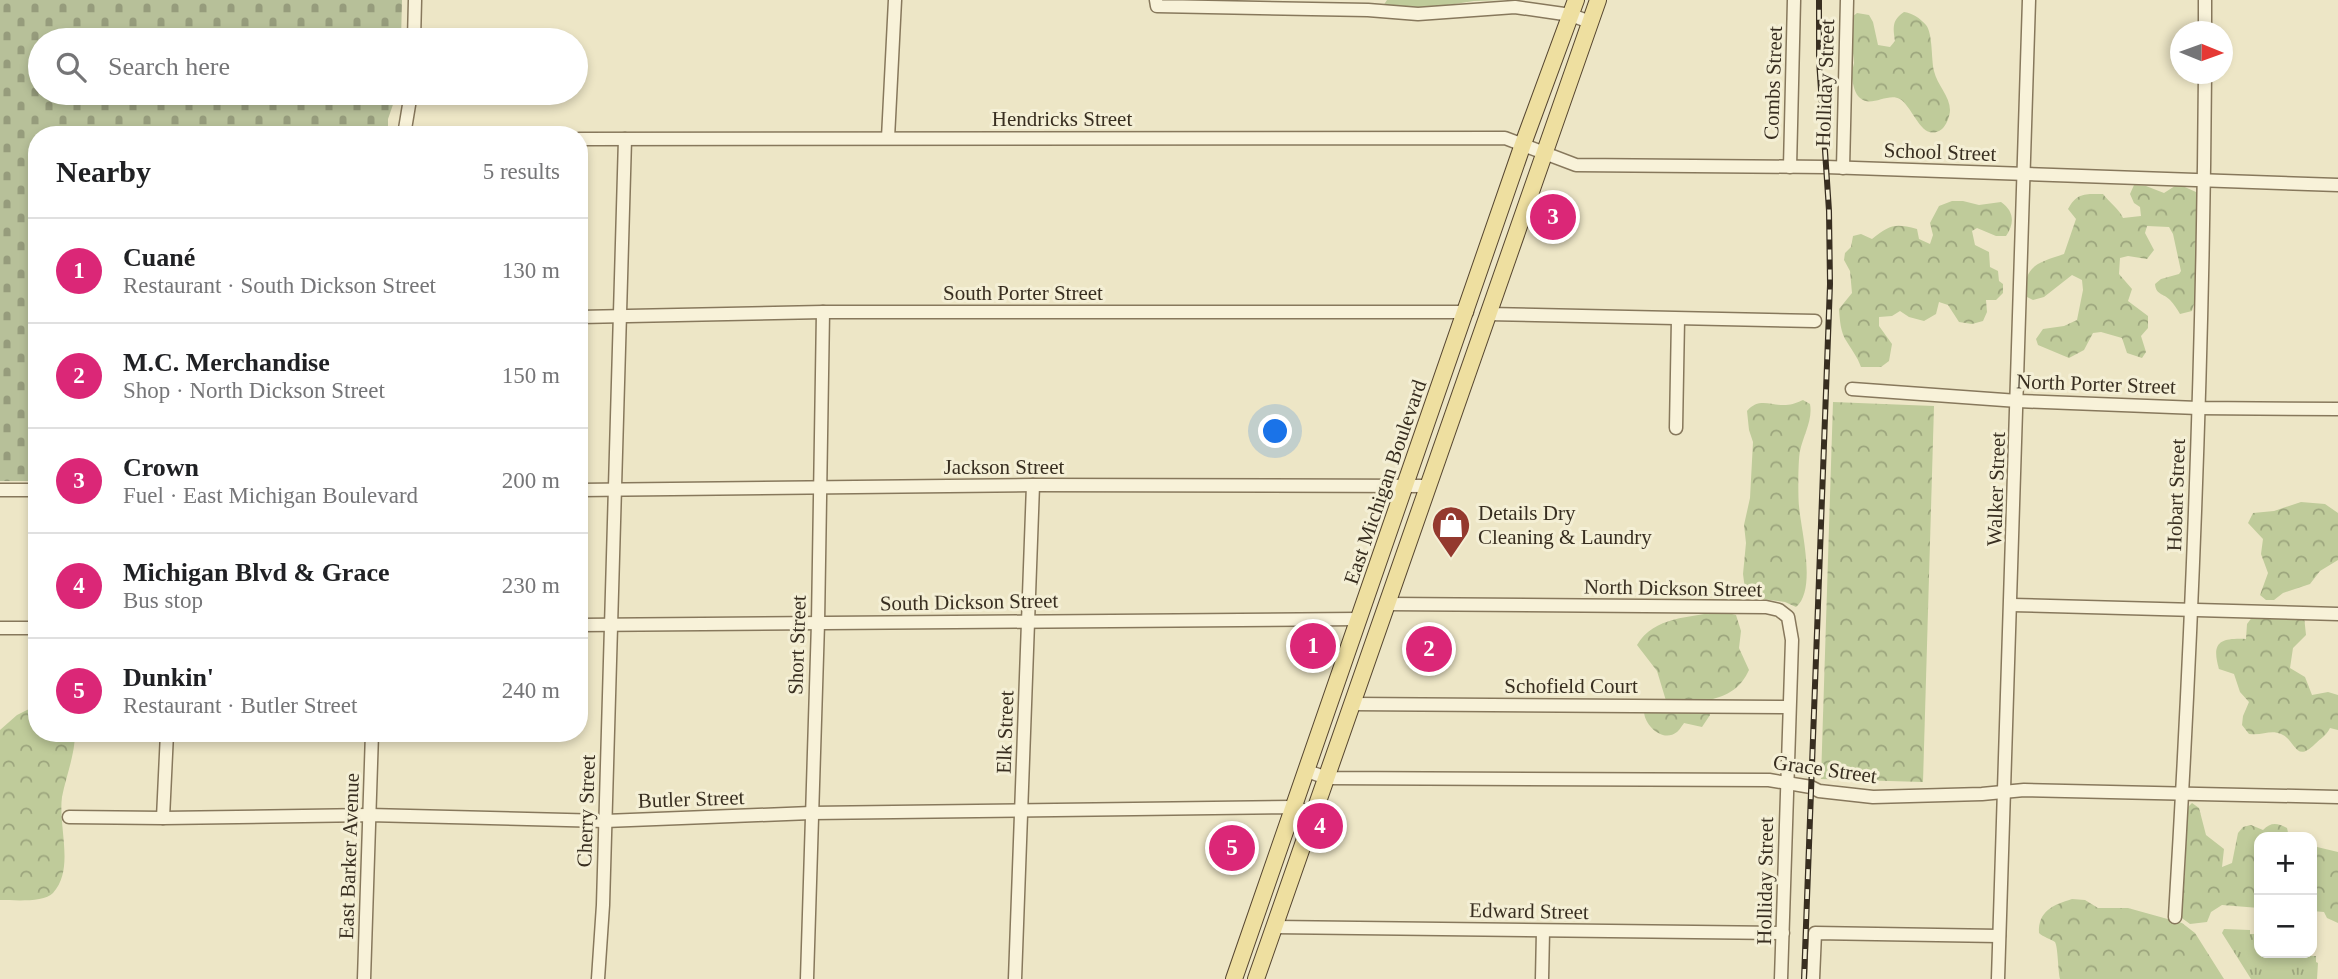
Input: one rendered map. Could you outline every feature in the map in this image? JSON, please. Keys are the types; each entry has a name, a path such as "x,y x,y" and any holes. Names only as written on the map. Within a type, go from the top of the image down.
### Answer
{"main road":[{"name":"East Michigan Boulevard","path":"1256,979 1598,0"},
{"name":"East Michigan Boulevard","path":"1234,979 1523,144 1574,7"}],"street":[{"path":"414,28 415,0"},
{"path":"888,138 895,0"},
{"path":"1156,0 1157,6 1368,10 1418,14 1515,7 1574,7 1590,22"},
{"name":"Combs Street","path":"1790,167 1794,0"},
{"name":"Holliday Street","path":"1843,168 1847,0"},
{"name":"Walker Street","path":"1998,979 2012,605 2029,0"},
{"path":"2205,0 2205,21"},
{"name":"Hobart Street","path":"2175,917 2198,408 2205,84"},
{"path":"406,126 409,105"},
{"name":"Hendricks Street","path":"588,139 1505,138 1543,152"},
{"name":"Cherry Street","path":"598,979 625,139"},
{"name":"School Street","path":"1543,152 1576,165 1843,168 2338,185"},
{"name":"South Porter Street","path":"588,317 823,312 1467,312"},
{"name":"Short Street","path":"807,979 818,623 823,312"},
{"path":"1488,314 1815,321"},
{"path":"1676,428 1678,319"},
{"name":"North Porter Street","path":"1852,389 2018,401 2198,408 2338,409"},
{"name":"Jackson Street","path":"588,490 1034,485 1429,486"},
{"name":"Elk Street","path":"1015,979 1034,485"},
{"path":"0,490 28,490"},
{"name":"North Dickson Street","path":"1387,604 1766,607 1779,610 1788,617 1791,627 1786,783"},
{"path":"2012,605 2338,614"},
{"name":"South Dickson Street","path":"588,625 1359,619"},
{"path":"0,628 28,628"},
{"name":"Schofield Court","path":"1352,704 1789,706"},
{"path":"163,818 167,742"},
{"name":"East Barker Avenue","path":"364,979 372,742"},
{"name":"Grace Street","path":"1307,771 1326,779 1769,780 1811,787 1819,791 1874,797 2005,791 2182,792 2338,797"},
{"name":"Holliday Street","path":"1781,979 1786,783"},
{"name":"Butler Street","path":"69,817 369,815 605,821 811,813 1294,807 1314,814"},
{"name":"Edward Street","path":"1274,927 1783,933"},
{"path":"1542,979 1543,931"},
{"path":"1813,979 1815,933 1999,936"}],"green space":[{"path":"0,0 402,0 401,28 28,28 28,105 393,105 388,126 28,126 28,481 0,481"},
{"path":"1387,0 1503,0 1474,1 1422,9 1383,6"},
{"path":"1904,12 1919,18 1928,29 1934,71 1949,105 1950,112 1946,123 1942,129 1935,132 1924,128 1900,99 1890,97 1864,101 1858,96 1854,86 1850,19 1857,13 1869,15 1878,45 1890,47 1895,41 1895,21"},
{"path":"2178,184 2196,192 2198,206 2199,268 2192,311 2180,314 2170,300 2157,290 2155,284 2161,279 2181,271 2169,227 2147,226 2145,233 2154,250 2147,259 2128,256 2120,258 2119,274 2132,289 2128,301 2148,316 2148,328 2141,336 2146,352 2142,358 2127,353 2122,338 2101,332 2093,333 2084,350 2069,358 2038,345 2036,339 2043,329 2064,326 2077,320 2083,290 2082,280 2072,275 2044,297 2033,300 2025,296 2030,271 2041,263 2064,254 2076,219 2068,209 2071,203 2082,195 2103,194 2123,218 2141,216 2140,207 2134,203 2130,194 2134,185 2146,186 2164,193"},
{"path":"1952,201 1979,205 2001,202 2009,209 2012,222 2006,236 1996,236 1977,228 1972,231 1975,245 1989,252 1990,267 1998,271 2003,293 1996,300 1986,300 1987,312 1983,321 1972,324 1959,322 1948,305 1939,302 1936,314 1924,321 1900,311 1892,316 1879,317 1879,326 1892,344 1889,361 1881,367 1861,367 1843,334 1839,309 1852,293 1850,271 1844,260 1853,236 1861,234 1872,239 1888,228 1903,226 1917,229 1919,239 1930,244 1933,235 1930,223 1939,206"},
{"path":"1803,400 1810,404 1811,410 1800,451 1799,470 1799,506 1807,574 1802,599 1796,607 1785,602 1762,599 1745,589 1744,525 1750,498 1753,442 1747,411 1761,403 1788,405"},
{"path":"1833,402 1934,406 1923,782 1821,779"},
{"path":"2301,502 2325,504 2338,513 2338,560 2320,571 2310,584 2283,593 2274,600 2266,600 2260,595 2268,573 2261,554 2263,539 2248,523 2253,513 2274,511"},
{"path":"2259,608 2304,616 2306,635 2293,648 2290,668 2305,677 2312,695 2328,692 2338,695 2338,730 2330,728 2303,752 2277,733 2249,734 2242,725 2249,702 2240,692 2234,674 2219,669 2217,647 2230,639 2246,639 2247,624"},
{"path":"1720,611 1736,615 1741,631 1739,648 1749,670 1735,689 1713,699 1710,715 1702,727 1684,723 1678,732 1672,735 1661,734 1651,727 1644,712 1667,704 1657,671 1637,645 1653,628 1663,623"},
{"path":"28,710 28,742 75,742 62,797 63,872 60,883 49,896 28,900 0,900 0,730"},
{"path":"2192,803 2199,808 2206,835 2224,849 2222,867 2232,863 2238,833 2243,827 2251,825 2263,830 2274,824 2287,828 2288,832 2254,832 2254,908 2222,905 2211,912 2207,922 2190,924 2171,910 2185,876 2185,810"},
{"path":"2317,847 2338,852 2338,923 2327,918 2324,912 2317,911"},
{"path":"2072,899 2085,900 2098,908 2128,908 2182,923 2195,933 2224,979 2060,979 2055,942 2039,933 2039,925 2048,910"},
{"path":"2224,929 2250,930 2250,934 2254,934 2254,958 2316,958 2317,979 2251,979 2222,933"}],"railway":[{"path":"1804,979 1830,284 1829,211 1819,60 1819,0"}],"place":[{"name":"Crown","path":"1553,217"},
{"name":"Details Dry Cleaning & Laundry","path":"1451,559"},
{"name":"Cuané","path":"1313,646"},
{"name":"M.C. Merchandise","path":"1429,649"},
{"name":"Michigan Blvd & Grace","path":"1320,826"},
{"name":"Dunkin'","path":"1232,848"}]}
